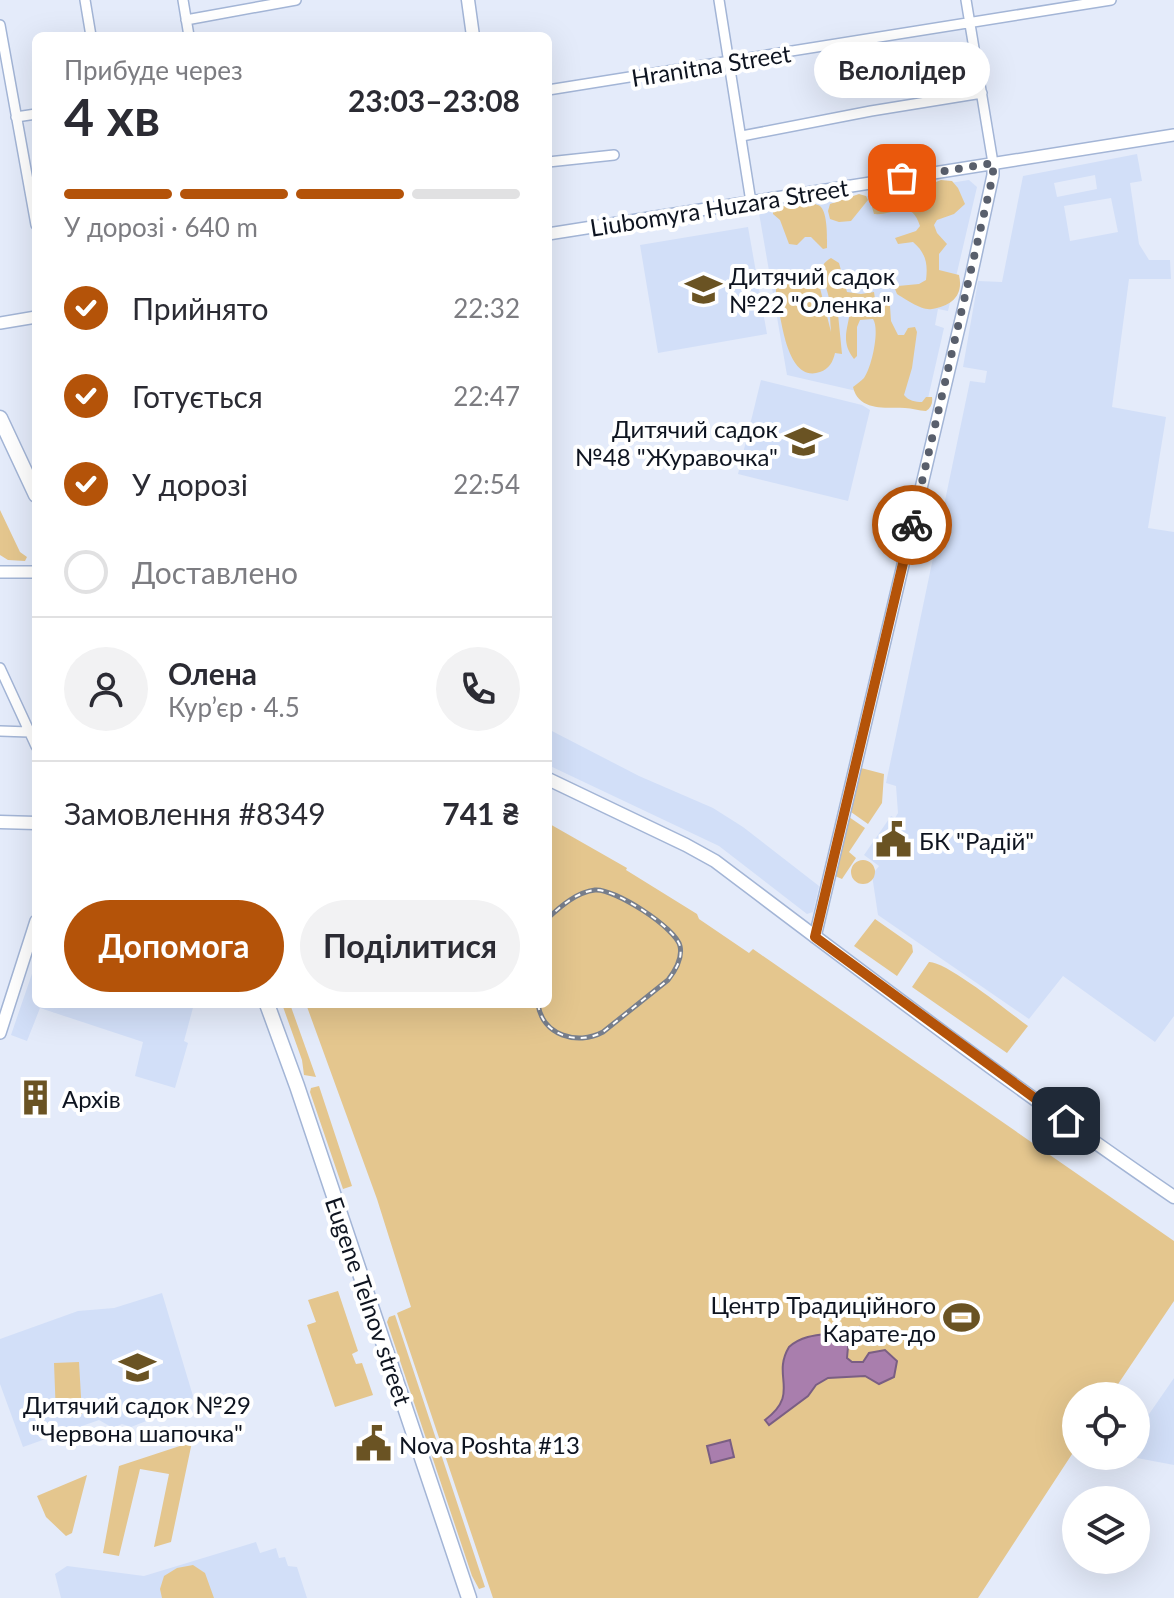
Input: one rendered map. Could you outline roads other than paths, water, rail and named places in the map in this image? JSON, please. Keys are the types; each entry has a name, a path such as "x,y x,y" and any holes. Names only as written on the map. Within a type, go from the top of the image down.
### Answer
{"main road":[{"path":"468,0 471,32"},
{"path":"0,418 32,486"},
{"path":"552,781 715,861 985,1064 1174,1197"},
{"path":"0,822 32,823"},
{"name":"Eugene Telnov street","path":"268,1008 469,1598"}],"street":[{"path":"85,0 90,32"},
{"path":"183,0 188,32"},
{"path":"186,20 296,0"},
{"path":"719,0 751,202"},
{"path":"815,937 993,175 966,0"},
{"name":"Hranitna Street","path":"552,89 1111,0"},
{"path":"0,25 32,203"},
{"path":"742,136 982,93"},
{"path":"16,117 32,115"},
{"name":"Liubomyra Huzara Street","path":"552,233 1174,135"},
{"path":"552,162 614,155"},
{"path":"0,323 32,318"},
{"path":"0,572 32,572"},
{"path":"0,668 32,738"},
{"path":"0,731 29,732"},
{"path":"0,1033 32,933"}],"railway":[{"path":"539,1008 546,1023 562,1035 593,1036 603,1032 668,980 680,956 680,946 668,929 629,902 604,891 582,894 552,914"}],"place":[{"name":"Велолідер","path":"902,178"},
{"name":"Дитячий садок №22 \"Оленка\"","path":"703,289"},
{"name":"Дитячий садок №48 \"Журавочка\"","path":"804,442"},
{"name":"БК \"Радій\"","path":"893,840"},
{"name":"Архів","path":"36,1098"},
{"name":"Центр Традиційного Карате-до","path":"962,1318"},
{"name":"Дитячий садок №29 \"Червона шапочка\"","path":"137,1367"},
{"name":"Nova Poshta #13","path":"373,1444"}]}
